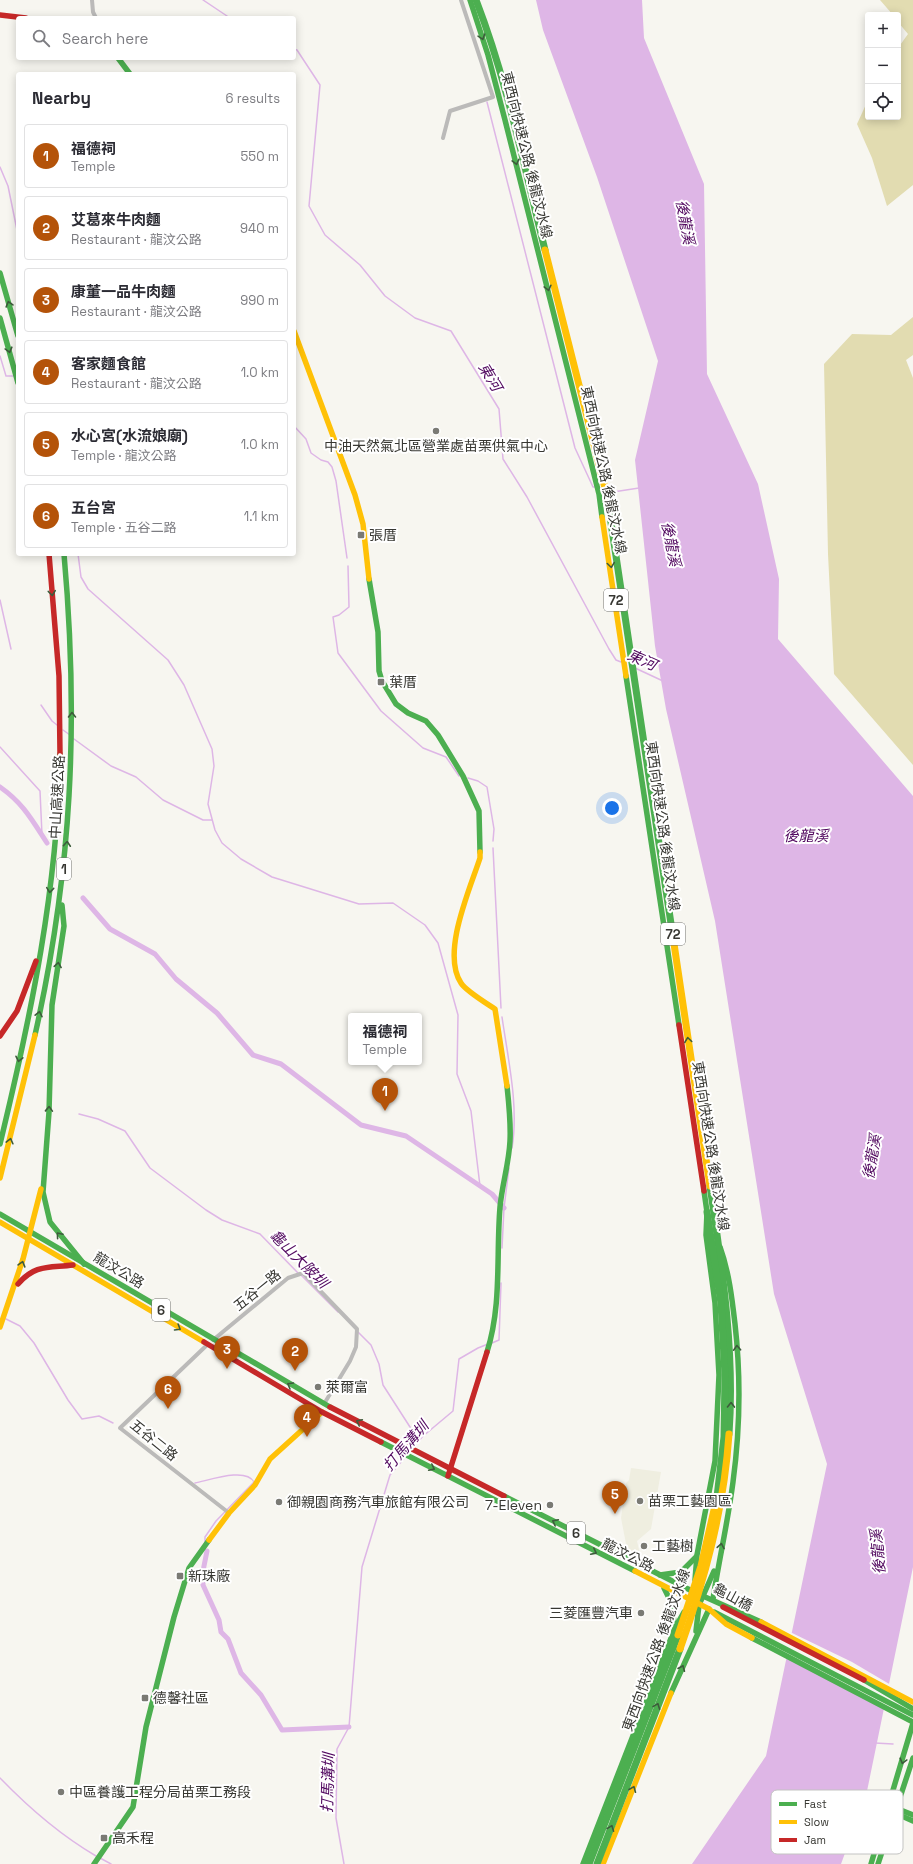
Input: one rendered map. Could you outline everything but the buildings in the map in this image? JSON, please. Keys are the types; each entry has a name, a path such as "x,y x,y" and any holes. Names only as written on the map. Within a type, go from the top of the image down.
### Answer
{"main road":[{"name":"東西向快速公路 後龍汶水線","path":"470,0 488,56 507,127 599,494 721,1303 725,1376 724,1437 719,1486 700,1566 680,1629 589,1864"},
{"name":"東西向快速公路 後龍汶水線","path":"476,0 484,21 514,126 606,492 727,1303 732,1376 731,1412 724,1488 702,1587 597,1864"},
{"path":"0,15 16,17"},
{"path":"120,60 128,72"},
{"path":"0,273 16,329"},
{"path":"0,318 16,376"},
{"path":"296,336 355,496 363,524 366,559 378,632 379,671 382,681 396,704 408,713 426,721 438,735 463,776 479,811 480,858 458,923 454,952 456,972 461,984 495,1008 510,1108 510,1142 501,1197 499,1275 492,1336 448,1476"},
{"name":"中山高速公路","path":"0,1144 44,939 50,897 57,817 60,717 56,628 49,556"},
{"name":"中山高速公路","path":"0,1178 46,986 66,852 73,763 72,661 64,556"},
{"path":"60,895 64,926 52,1005 49,1112 44,1197 50,1222 62,1239 76,1252 84,1264"},
{"path":"0,1036 17,1011 44,939"},
{"path":"0,1327 15,1289 30,1236 45,1169"},
{"path":"583,1864 675,1628 691,1601 694,1592 697,1556 715,1461 718,1411 719,1375 715,1303 706,1235 707,1212"},
{"name":"龍汶公路","path":"0,1214 73,1265 210,1343 324,1404 702,1596"},
{"name":"龍汶公路","path":"0,1222 84,1264 322,1412 691,1601"},
{"path":"713,1599 718,1560 735,1465 738,1377 736,1330 728,1266 718,1241"},
{"path":"15,1289 22,1278 36,1268 73,1265"},
{"path":"97,1859 133,1807 144,1739 174,1617 189,1568 228,1512 255,1485 270,1459 322,1412 324,1404"},
{"path":"660,1575 676,1575 688,1568 697,1556"},
{"path":"696,1635 699,1605 718,1560"},
{"path":"664,1588 670,1596 674,1609 675,1628"},
{"name":"龜山橋","path":"702,1596 713,1599 747,1614 913,1702"},
{"name":"龜山橋","path":"702,1596 874,1686 913,1709"},
{"name":"6","path":"691,1601 709,1609"},
{"path":"603,1864 696,1635 709,1609"},
{"name":"龜山橋","path":"709,1609 913,1715"},
{"name":"龜山橋","path":"709,1609 726,1624 913,1722"},
{"name":"6","path":"894,1790 913,1722"},
{"path":"903,1790 913,1758"},
{"path":"903,1812 913,1814"},
{"path":"903,1815 913,1821"},
{"name":"6","path":"871,1864 874,1854"},
{"path":"878,1864 881,1854"}],"street":[{"path":"92,0 93,12 95,16"},
{"path":"443,138 450,111 493,98 461,0"},
{"name":"五谷一路","path":"210,1343 288,1278 303,1273 357,1329 356,1347 350,1361 324,1404"},
{"name":"五谷二路","path":"210,1343 120,1428 228,1512"}],"shaded area":[{"path":"880,0 913,0 913,185 887,206 872,158 857,124 865,107 865,120 901,120 901,44 908,34 901,26 901,12 890,12"},
{"path":"913,317 913,355 906,360 913,378 913,765 834,674 828,554 824,364 852,334 891,335"},
{"name":"苗栗工藝園區","path":"631,1468 661,1472 651,1529 637,1541 641,1559 628,1554 621,1518 626,1483 629,1480"}],"water":[{"name":"後龍溪","path":"536,0 642,0 644,38 704,184 707,374 758,484 779,579 778,639 913,796 913,1567 867,1790 771,1790 771,1854 845,1854 841,1864 692,1864 766,1756 827,1464 774,1294 715,921 666,709 655,646 635,460 658,361 597,177 543,30"}],"pier":[{"path":"790,1632 852,1662 891,1685 886,1709 785,1656"}],"waterway":[{"name":"東河","path":"203,0 227,16"},
{"name":"東河","path":"296,50 320,85 309,206 325,235 360,265 385,296 415,318 451,331 499,409 503,459 527,497 609,649 616,660 621,662"},
{"path":"487,102 575,448 593,487 596,487"},
{"path":"0,167 8,186 16,225"},
{"path":"0,356 6,376 13,376"},
{"path":"296,428 306,439 311,453 321,460 328,462 332,467 336,481 347,558"},
{"path":"609,491 613,492 639,488"},
{"path":"78,556 81,577 88,589 168,660 184,685 212,749 214,766 208,804 215,830 222,843 241,859 272,877 359,904 393,903 425,925 438,943 458,1015 457,1074 471,1111 480,1186"},
{"path":"348,566 349,607 339,615 333,617 338,653 381,711 423,748 446,757 459,776"},
{"path":"0,600 11,649"},
{"name":"東河","path":"635,668 663,681"},
{"path":"41,705 52,721 57,725"},
{"path":"63,730 70,735"},
{"path":"74,739 111,766 136,777 163,800 203,820 212,820"},
{"path":"0,747 40,791 42,835"},
{"path":"468,778 478,781 487,787 494,829 493,841"},
{"path":"0,787 15,799 32,819 47,843"},
{"path":"493,848 501,1008"},
{"path":"83,898 110,929 155,954 176,979 217,1013 253,1055 281,1064 361,1125 406,1136 492,1194 504,1208"},
{"path":"502,1017 512,1082 514,1116 512,1148"},
{"name":"龜山大陂圳","path":"79,1114 98,1119 125,1131 150,1168 206,1210 222,1220 260,1234 298,1273"},
{"name":"打馬溝圳","path":"502,1248 504,1208 509,1168"},
{"name":"龜山大陂圳","path":"301,1275 338,1312"},
{"name":"打馬溝圳","path":"492,1343 499,1340 501,1283"},
{"path":"6,1319 20,1326 34,1343 68,1400 82,1419 99,1416 113,1423"},
{"name":"龜山大陂圳","path":"358,1332 371,1345 379,1364 383,1385 419,1441"},
{"name":"打馬溝圳","path":"414,1447 422,1437 453,1411 459,1359 488,1344"},
{"name":"打馬溝圳","path":"344,1864 336,1818 337,1749 349,1727 362,1567 390,1475 406,1456"},
{"path":"195,1483 218,1477 236,1475 244,1475 254,1482 216,1521 205,1537 205,1542"},
{"path":"207,1551 203,1571 203,1585 219,1620 221,1632 228,1639 241,1673 261,1695 282,1730 349,1727"},
{"path":"875,1743 893,1744"},
{"path":"0,1778 45,1820 96,1856"},
{"path":"100,1858 111,1864"}],"traffic: fast":[{"path":"470,0 488,55 505,120 599,494 602,517"},
{"path":"476,0 506,92 545,250"},
{"path":"120,60 128,72"},
{"path":"0,273 16,329"},
{"path":"0,318 16,376"},
{"path":"607,496 673,937"},
{"path":"35,1035 57,914 69,796 71,677 69,616 64,556"},
{"path":"369,579 378,632 379,671 382,681 396,704 408,713 426,721 438,735 463,776 479,811 480,852"},
{"path":"626,676 679,1025"},
{"path":"0,1144 22,1048 41,950 54,853 60,754"},
{"path":"62,905 64,926 52,1005 49,1112 43,1192 50,1222 84,1264"},
{"path":"487,1352 492,1334 497,1298 500,1207 510,1141 507,1086"},
{"path":"710,1186 723,1279 729,1341 729,1434"},
{"path":"695,1580 697,1555 715,1461 719,1375 715,1303 706,1235 707,1212 704,1191"},
{"path":"707,1212 721,1303 725,1375 724,1437 717,1497"},
{"path":"0,1214 330,1407"},
{"path":"713,1599 733,1482 739,1403 737,1344 734,1314 728,1275 720,1247"},
{"path":"381,1442 635,1571"},
{"path":"504,1496 694,1592 761,1622"},
{"path":"94,1864 133,1807 146,1727 174,1617 189,1568 209,1540"},
{"path":"660,1575 681,1572 696,1557"},
{"path":"696,1631 699,1605 714,1571"},
{"path":"583,1864 675,1628 671,1602 664,1588"},
{"path":"671,1693 709,1609"},
{"path":"675,1628 684,1612"},
{"path":"714,1612 913,1715"},
{"path":"589,1864 678,1635"},
{"path":"752,1638 913,1722"},
{"path":"597,1864 680,1649"},
{"path":"864,1680 913,1709"},
{"path":"893,1790 913,1723"},
{"path":"902,1790 913,1758"},
{"path":"903,1811 913,1815"},
{"path":"903,1817 913,1821"},
{"path":"871,1864 874,1854"},
{"path":"878,1864 881,1854"}],"traffic: slow":[{"path":"545,250 607,496"},
{"path":"296,336 355,495 363,524 369,579"},
{"path":"602,517 626,676"},
{"path":"480,852 480,858 459,921 454,955 456,970 461,983 476,997 495,1009 507,1086"},
{"path":"673,937 710,1186"},
{"path":"0,1178 35,1035"},
{"path":"0,1327 23,1259 41,1189"},
{"path":"0,1222 204,1342"},
{"path":"209,1540 229,1513 255,1485 270,1459 322,1412"},
{"path":"680,1649 698,1596 718,1517 723,1489 729,1434"},
{"path":"678,1635 701,1566 717,1497"},
{"path":"635,1571 709,1609 726,1624 752,1638"},
{"path":"761,1622 913,1702"},
{"path":"603,1864 671,1693"}],"traffic: jam":[{"path":"0,15 16,17"},
{"path":"49,556 59,676 60,754"},
{"path":"0,1036 17,1011 36,961"},
{"path":"679,1025 704,1191"},
{"path":"18,1284 30,1273 37,1270 73,1265"},
{"path":"204,1342 322,1412 381,1442"},
{"path":"448,1476 487,1352"},
{"path":"330,1407 504,1496"},
{"path":"723,1607 864,1680"}],"place":[{"name":"中油天然氣北區營業處苗栗供氣中心","path":"436,431"},
{"name":"張厝","path":"361,535"},
{"name":"葉厝","path":"381,682"},
{"name":"福德祠","path":"385,1111"},
{"name":"康董一品牛肉麵","path":"227,1369"},
{"name":"艾葛來牛肉麵","path":"295,1371"},
{"name":"萊爾富","path":"318,1387"},
{"name":"五台宮","path":"168,1409"},
{"name":"客家麵食館","path":"307,1437"},
{"name":"苗栗工藝園區","path":"640,1501"},
{"name":"御親園商務汽車旅館有限公司","path":"279,1502"},
{"name":"7-Eleven","path":"550,1505"},
{"name":"水心宮(水流娘廟)","path":"615,1514"},
{"name":"工藝樹","path":"644,1546"},
{"name":"新珠廠","path":"180,1576"},
{"name":"三菱匯豐汽車","path":"641,1613"},
{"name":"德馨社區","path":"145,1698"},
{"name":"中區養護工程分局苗栗工務段","path":"61,1792"},
{"name":"高禾程","path":"104,1838"}]}
